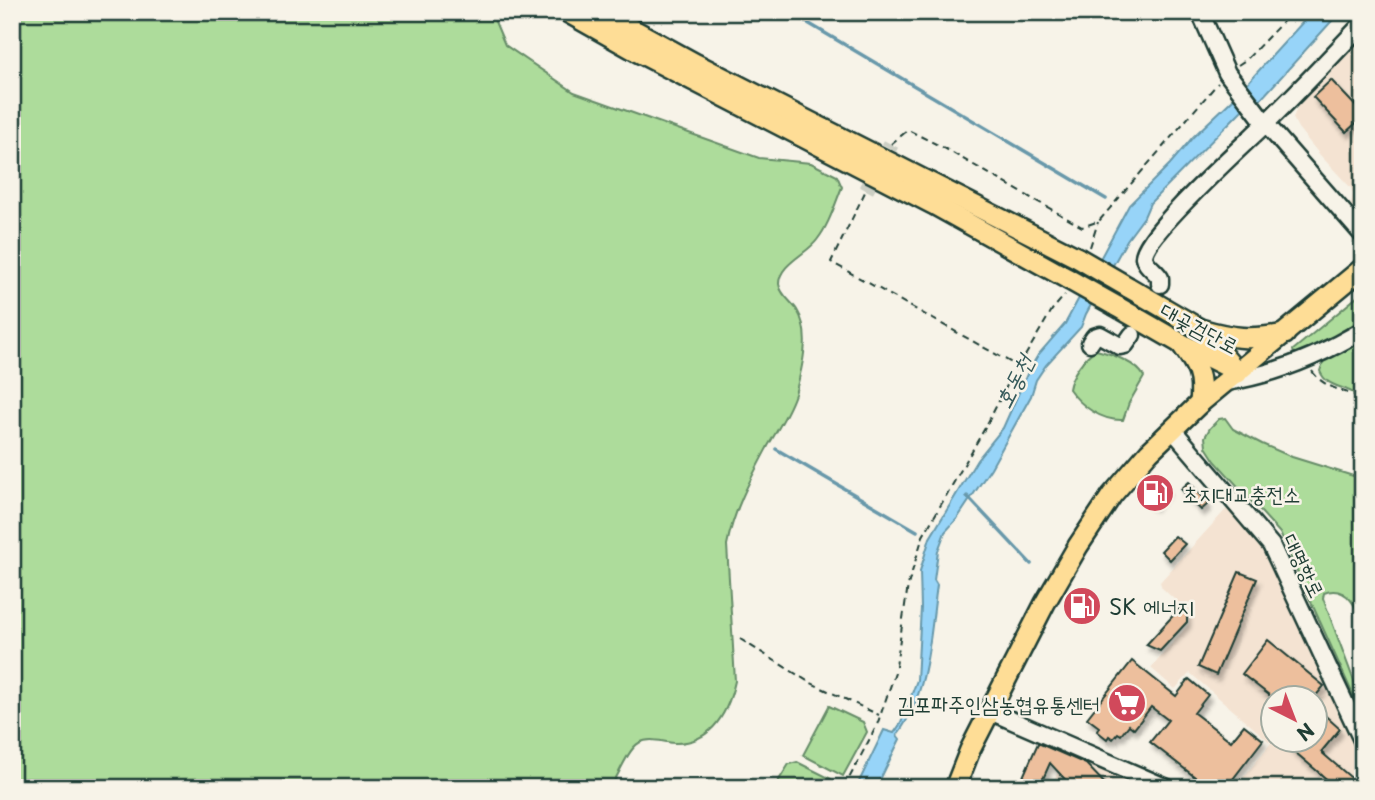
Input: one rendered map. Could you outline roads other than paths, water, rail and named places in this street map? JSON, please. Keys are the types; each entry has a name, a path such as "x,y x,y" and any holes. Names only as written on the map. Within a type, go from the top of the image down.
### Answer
{"main road":[{"name":"대곶검단로","path":"567,12 638,52 933,204 1067,285 1116,306 1233,377"},
{"name":"대곶검단로","path":"601,12 696,64 1083,255 1128,287 1200,329 1233,377"},
{"path":"955,788 970,750 1034,624 1078,545 1112,495 1172,429 1200,403 1363,268"},
{"path":"1200,329 1241,339 1286,334"},
{"path":"1182,344 1196,363 1200,376 1200,403"}],"street":[{"path":"1200,12 1230,76 1264,121 1363,235"},
{"path":"1160,284 1160,278 1144,257 1147,248 1161,229 1196,190 1363,23"},
{"path":"1233,377 1264,375 1307,360 1363,330"},
{"path":"1090,343 1094,337 1100,335 1120,346 1125,345 1132,335"},
{"name":"대명항로","path":"1172,429 1271,545 1363,742"},
{"path":"990,710 1167,788"}],"water":[{"path":"1312,12 1340,12 1262,98 1242,110 1150,203 1144,217 1127,240 1081,327 1036,380 1031,396 991,468 957,519 945,532 938,551 934,580 937,585 930,643 916,701 897,735 900,739 876,788 856,788 884,730 894,733 901,723 917,680 920,571 930,538 977,460 1003,428 1028,372 1038,355 1065,324 1129,205 1232,100"}],"waterway":[{"path":"791,13 1106,199"},
{"path":"776,449 917,531"},
{"path":"967,496 1031,564"}],"tunnel":[{"path":"866,190 891,144"}],"place":[{"name":"초지대교충전소","path":"1155,493"},
{"name":"SK 에너지","path":"1082,606"},
{"name":"김포파주인삼농협유통센터","path":"1127,703"}],"water label":[{"name":"호동천","path":"1013,381"}]}
